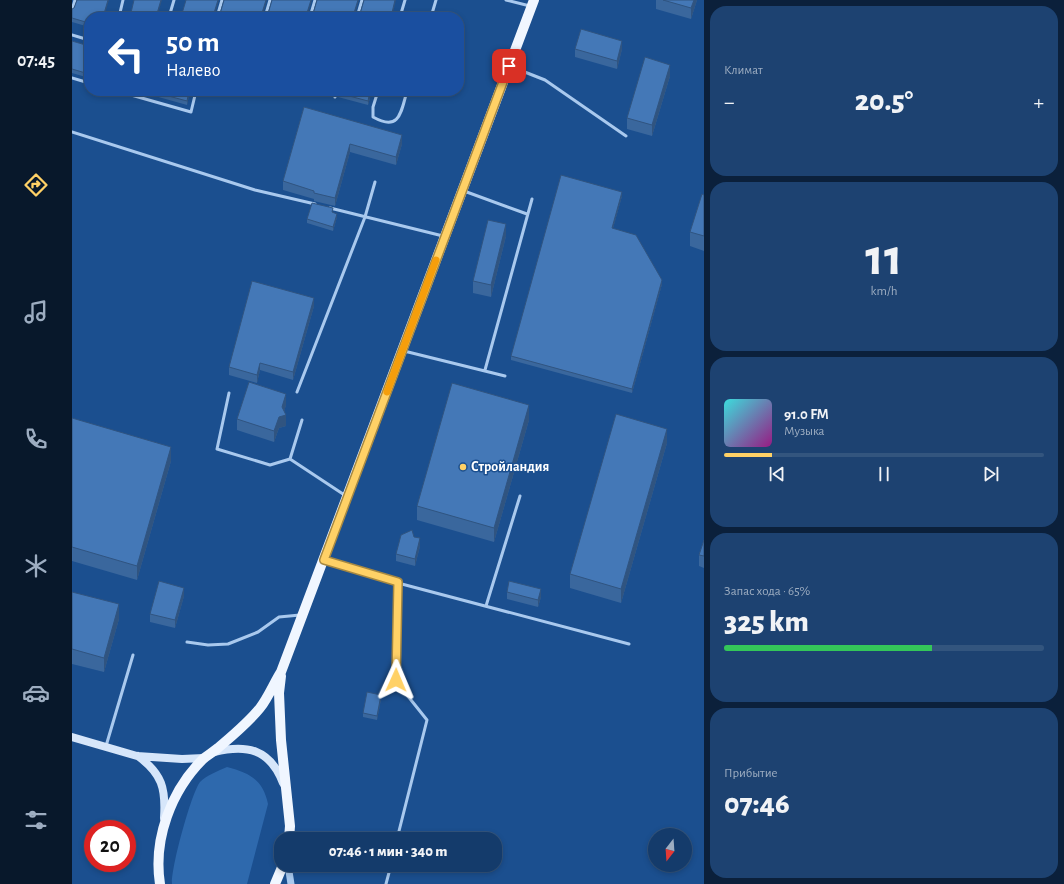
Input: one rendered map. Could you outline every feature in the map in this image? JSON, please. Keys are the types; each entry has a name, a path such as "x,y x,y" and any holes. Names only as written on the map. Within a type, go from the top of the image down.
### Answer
{"main road":[{"path":"164,827 172,803 179,790 204,758 233,736 260,708 281,672 533,3"},
{"path":"281,672 279,693 290,832"},
{"path":"72,737 137,756 182,759 204,758"},
{"path":"213,752 239,748 262,754 274,764 280,774 286,798"},
{"path":"137,756 152,767 160,778 164,791 164,827 159,866 160,884"},
{"path":"275,884 280,872"}],"street":[{"path":"289,872 291,884"}],"lane":[{"path":"72,10 75,0"},
{"path":"119,12 123,0"},
{"path":"170,12 174,0"},
{"path":"218,12 222,0"},
{"path":"266,12 270,0"},
{"path":"311,12 315,0"},
{"path":"358,12 362,0"},
{"path":"401,12 405,0"},
{"path":"432,12 436,0"},
{"path":"506,0 533,3"},
{"path":"72,35 84,39"},
{"path":"509,66 545,80 626,136"},
{"path":"72,78 84,82"},
{"path":"135,96 191,112 195,96"},
{"path":"376,96 373,106 373,117 383,122 392,122 399,118 406,96"},
{"path":"72,132 255,190 321,206"},
{"path":"296,392 365,217 375,182"},
{"path":"462,190 527,214"},
{"path":"485,370 532,199"},
{"path":"328,208 445,236"},
{"path":"402,350 505,376"},
{"path":"228,393 217,449 270,465 290,459"},
{"path":"290,459 302,420"},
{"path":"290,459 347,497"},
{"path":"486,606 520,496"},
{"path":"324,560 398,582 628,644"},
{"path":"398,582 396,680 427,720 399,832"},
{"path":"187,642 208,645 228,644 258,632 279,617 303,615"},
{"path":"106,746 133,655"},
{"path":"386,884 389,872"}],"shaded area":[{"path":"227,767 249,775 259,783 266,796 268,804 247,884 172,884 178,848 196,789 200,782 206,777"}],"building":[{"path":"77,0 108,0 104,12 84,12 84,22 72,18 72,9 74,8"},
{"path":"134,0 161,0 157,12 131,12"},
{"path":"186,0 218,0 214,12 182,12"},
{"path":"224,0 266,0 262,12 221,12"},
{"path":"272,0 311,0 307,12 269,12"},
{"path":"317,0 358,0 354,12 314,12"},
{"path":"364,0 395,0 392,12 361,12"},
{"path":"663,0 694,0 691,8"},
{"path":"581,29 622,41 617,61 575,49"},
{"path":"72,41 84,45 84,73 72,69"},
{"path":"645,57 670,65 652,125 627,118"},
{"path":"168,96 188,96 187,101"},
{"path":"349,96 369,96 368,101"},
{"path":"304,107 402,135 396,157 350,144 335,198 314,193 314,191 283,181"},
{"path":"561,175 622,192 612,228 636,235 662,280 632,389 511,356"},
{"path":"702,194 704,195 704,236 690,232"},
{"path":"312,203 333,208 332,212 337,214 333,227 307,219"},
{"path":"488,220 506,224 491,285 473,281"},
{"path":"252,281 314,298 293,372 260,363 257,375 229,367"},
{"path":"249,382 286,394 282,407 286,415 279,417 274,431 237,419"},
{"path":"452,383 529,405 494,528 417,506"},
{"path":"616,414 667,429 621,589 570,574"},
{"path":"72,418 171,447 137,566 72,547"},
{"path":"412,530 414,537 420,538 415,559 396,554 401,535"},
{"path":"704,540 704,556 699,555"},
{"path":"159,581 184,588 175,620 150,614"},
{"path":"509,581 541,589 538,600 507,592"},
{"path":"72,592 119,604 104,658 72,649"},
{"path":"367,692 381,695 377,716 363,713"}],"slow traffic":[{"path":"387,392 436,260"}],"place":[{"name":"Стройландия","path":"463,467"}],"route":[{"path":"396,680 398,582 324,560 509,66"}]}
